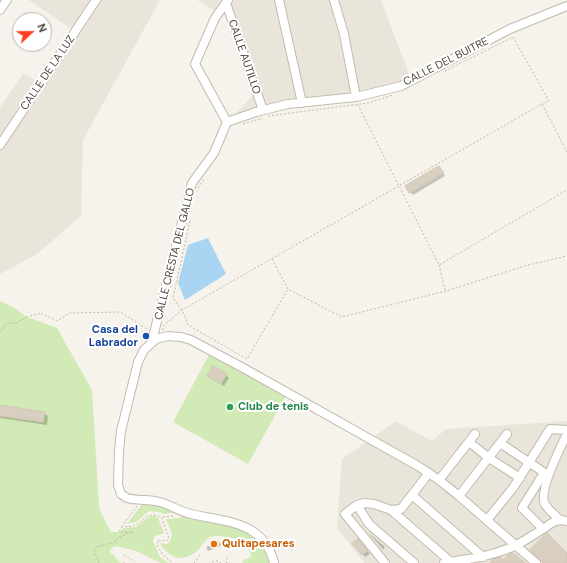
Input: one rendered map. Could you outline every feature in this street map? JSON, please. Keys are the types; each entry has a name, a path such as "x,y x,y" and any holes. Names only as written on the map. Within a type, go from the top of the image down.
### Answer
{"street":[{"path":"0,10 7,0"},
{"name":"CALLE DE LA LUZ","path":"0,145 96,0"},
{"path":"278,0 302,103"},
{"path":"334,0 344,34 357,101"},
{"path":"227,2 215,18 195,64 227,122"},
{"name":"CALLE AUTILLO","path":"227,2 263,110"},
{"name":"CALLE DEL BUITRE","path":"227,122 263,110 288,104 357,101 401,86 510,29 567,6"},
{"name":"CALLE CRESTA DEL GALLO","path":"227,122 214,153 192,183 156,331 152,341 144,350 138,362 121,432 118,451 119,490 127,498 159,502 181,511 232,522 250,529 265,541 271,552 274,563"},
{"path":"152,341 163,337 181,337 195,342 401,456 429,473 459,496 516,545 533,562"},
{"path":"487,520 505,500 530,463 550,429 567,430"},
{"path":"439,480 475,434"},
{"path":"459,496 507,434"},
{"path":"384,563 345,514 357,505 365,503 374,504 391,510 447,562 483,557 516,545 543,529 564,520 544,503 544,497 548,475 567,434"},
{"path":"469,442 489,458 520,478"},
{"path":"500,443 548,475"},
{"path":"391,510 401,509 429,473"},
{"path":"543,529 522,508 542,476 548,475"},
{"path":"412,494 483,557"},
{"path":"357,505 369,524 414,563"}],"path":[{"path":"163,337 163,326 182,310 399,185 549,101 513,37 444,72"},
{"path":"239,126 266,117 357,101 368,103 398,94"},
{"path":"357,101 439,265 446,291"},
{"path":"542,104 567,152"},
{"path":"198,189 206,176"},
{"path":"439,265 567,190"},
{"path":"191,218 173,298 182,310 188,325 246,359 288,289"},
{"path":"271,258 288,289 342,317 446,291 528,265 567,256"},
{"path":"0,332 7,323 16,323 27,317 41,313 57,321 70,313 112,312 120,312 147,329 156,331"},
{"path":"99,563 94,549 98,546 115,542 119,537 133,532 118,531 140,500"},
{"path":"162,518 178,515 181,511"},
{"path":"122,526 134,526 139,524 146,516 151,514 162,518 169,539 166,542 158,540 157,545 163,555 173,563"},
{"path":"124,555 135,562"},
{"path":"194,563 200,555"},
{"path":"227,563 228,557"},
{"path":"212,562 217,561 221,563"}],"shaded area":[{"path":"29,0 160,0 83,140 81,216 36,255 0,274 0,107 23,74 37,81 71,29 52,16 52,12 46,12"},
{"path":"197,0 381,0 412,82 260,111 226,124 256,92 226,3 217,12"},
{"path":"396,421 432,441 446,429 567,421 567,563 364,563 337,528 342,459"}],"green space":[{"path":"0,301 13,307 27,317 57,328 92,390 99,505 101,513 111,532 119,532 124,528 136,527 150,516 155,516 158,518 164,533 155,536 153,541 160,557 168,563 161,563 136,551 117,546 113,547 109,551 121,563 0,563"},
{"name":"Club de tenis","path":"211,351 288,392 248,464 173,422"},
{"path":"143,503 158,503 177,512 164,514 149,511 136,522 127,524"},
{"path":"183,515 241,526 262,541 272,563 242,563 244,560 251,557 247,547 240,544 241,540 221,536 210,537 192,555 182,558 172,556 160,543 167,544 172,535 166,519 180,518"}],"water":[{"path":"208,238 226,274 185,300 178,283 188,245"}],"building":[{"path":"439,166 444,173 409,193 405,186"},
{"path":"213,366 227,374 221,384 207,376"},
{"path":"0,405 45,412 43,422 0,416"},
{"path":"547,533 567,553 567,563 543,563 530,550"},
{"path":"358,539 368,551 362,555 352,544"},
{"path":"513,553 525,563 490,563 493,559 500,557 504,560 508,555"}],"place":[{"name":"Casa del Labrador","path":"146,336"},
{"name":"Club de tenis","path":"230,407"},
{"name":"Quitapesares","path":"214,544"}]}
